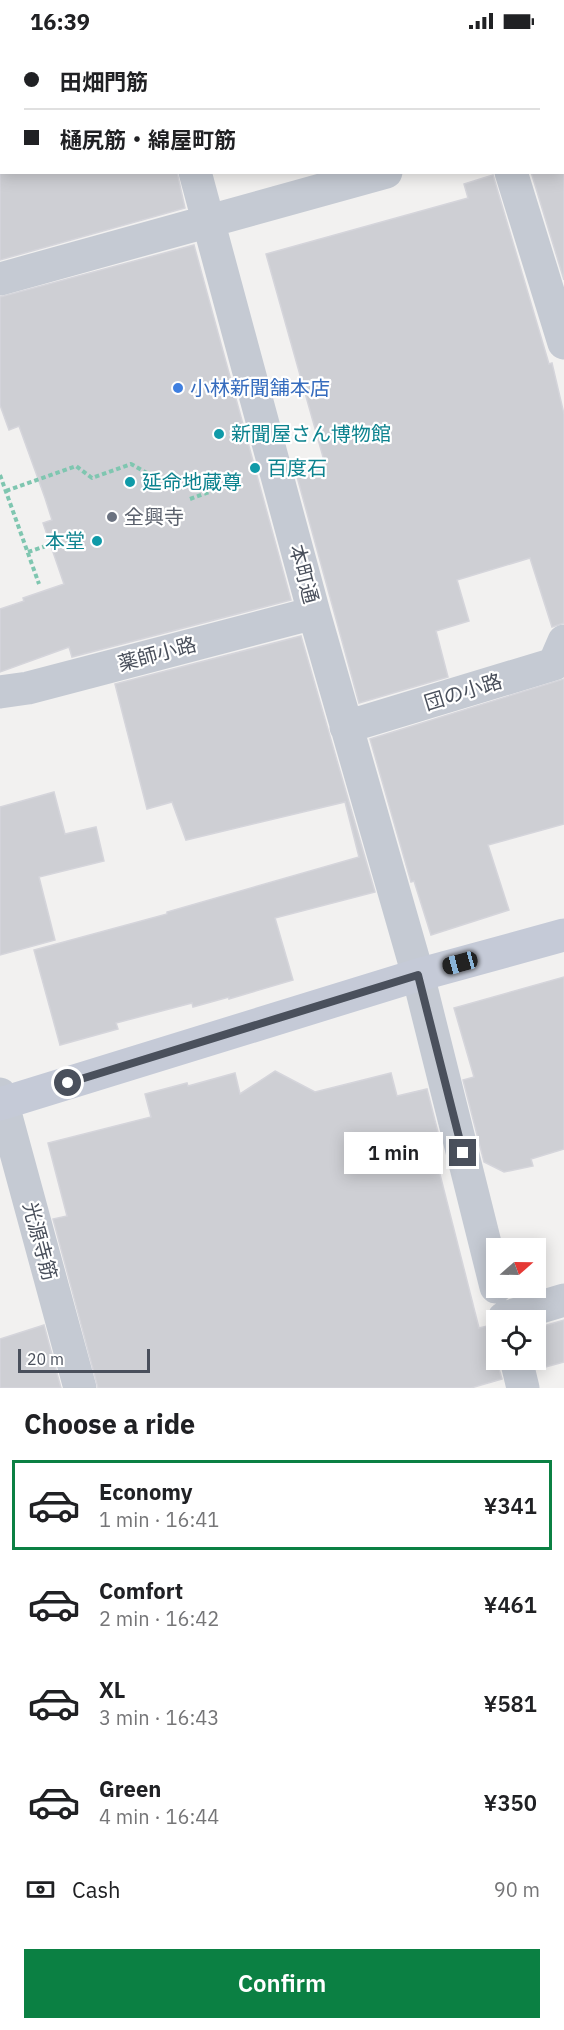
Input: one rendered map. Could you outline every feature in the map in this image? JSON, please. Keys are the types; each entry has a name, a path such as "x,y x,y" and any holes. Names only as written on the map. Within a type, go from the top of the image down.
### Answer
{"street":[{"name":"本町通","path":"196,174 314,613 418,975 501,1303"},
{"path":"0,279 379,174"},
{"path":"512,174 564,343"},
{"name":"薬師小路","path":"0,692 28,688 314,613"},
{"name":"団の小路","path":"346,727 554,664 564,641"},
{"path":"1,1101 418,975 564,935"},
{"name":"光源寺筋","path":"1,1101 80,1388"},
{"path":"501,1303 564,1300"},
{"path":"519,1370 523,1388"}],"path":[{"path":"6,491 76,466 92,478 131,464 168,485"},
{"path":"190,499 275,468"},
{"path":"0,475 39,584"},
{"path":"28,552 46,546"}],"building":[{"path":"0,174 177,174 185,208 0,260"},
{"path":"532,174 564,174 564,280"},
{"path":"493,175 549,364 552,363 564,414 564,623 552,627 530,558 457,580 469,621 436,631 448,677 359,703 296,473 325,464 266,254 468,198 464,184"},
{"path":"194,245 291,600 72,657 69,647 0,672 0,609 24,601 23,598 64,584 43,523 52,520 45,498 19,426 9,430 0,405 0,297"},
{"path":"301,636 375,892 275,918 293,980 229,999 229,997 193,1007 192,1003 116,1023 118,1029 60,1045 34,950 167,914 167,912 359,857 345,802 186,840 172,802 147,809 115,684"},
{"path":"564,679 564,824 488,845 509,910 431,935 414,881 411,882 370,739"},
{"path":"54,792 65,834 96,827 104,861 39,877 55,940 0,955 0,807"},
{"path":"564,977 564,1149 531,1159 533,1166 504,1172 484,1162 463,1080 474,1077 454,1008"},
{"path":"275,1071 315,1092 391,1073 397,1096 427,1089 440,1140 430,1135 479,1328 486,1326 486,1370 499,1370 502,1379 471,1388 98,1388 53,1219 67,1216 48,1143 151,1117 145,1094 187,1083 188,1086 235,1073 240,1094"},
{"path":"564,1320 564,1362 546,1367 546,1325"},
{"path":"44,1325 61,1388 0,1388 0,1339"}],"place":[{"name":"小林新聞舗本店","path":"178,388"},
{"name":"新聞屋さん博物館","path":"219,434"},
{"name":"百度石","path":"255,468"},
{"name":"延命地蔵尊","path":"130,482"},
{"name":"全興寺","path":"112,517"},
{"name":"本堂","path":"97,541"}],"route":[{"path":"68,1083 418,975 463,1153"}]}
